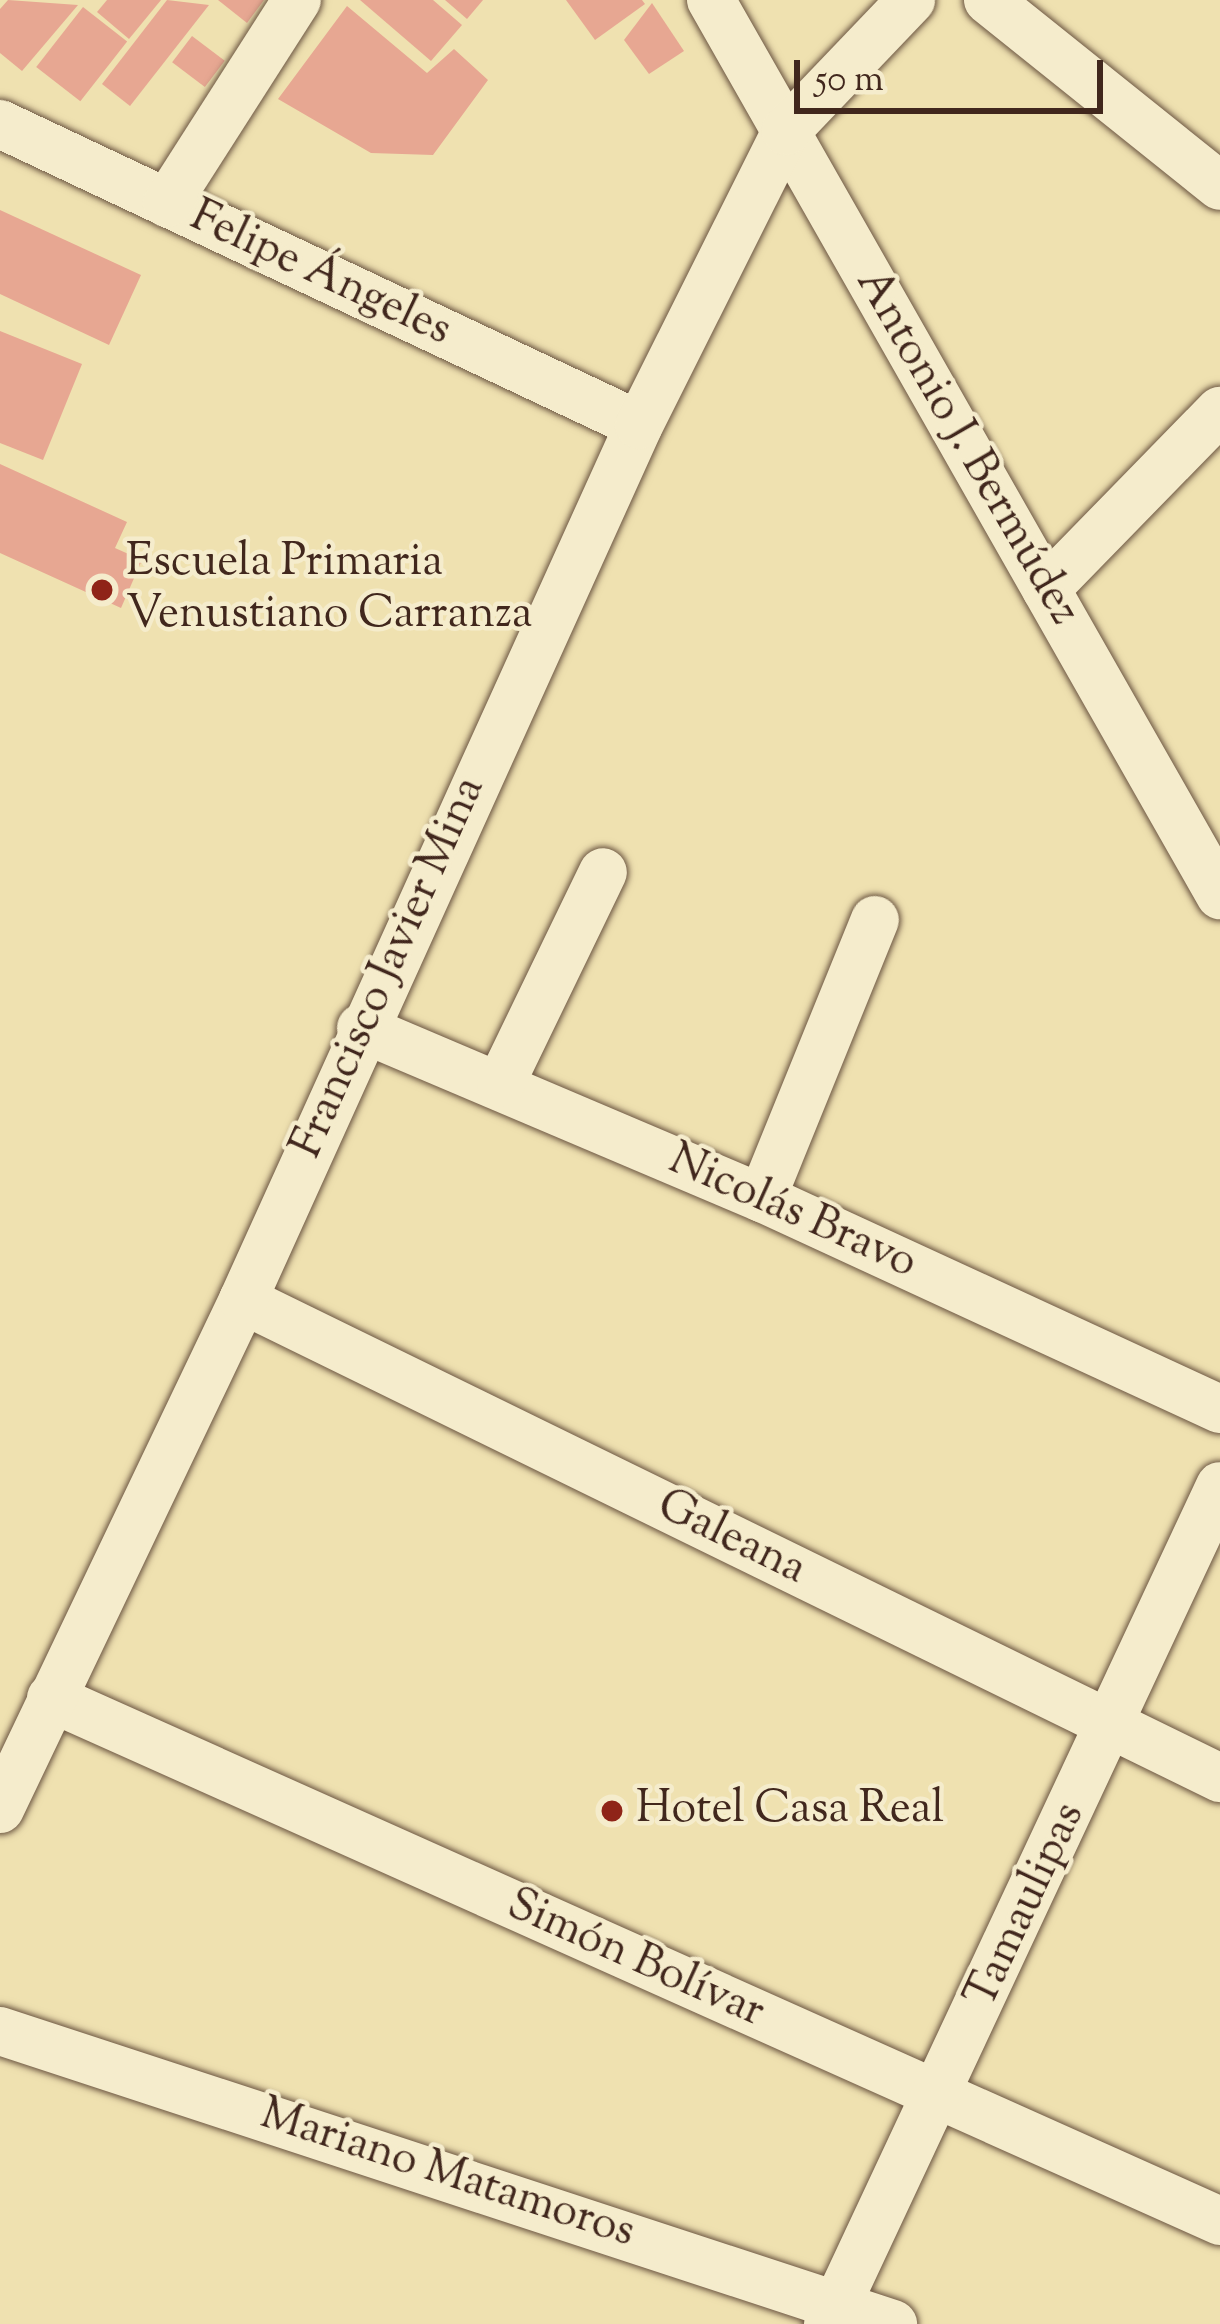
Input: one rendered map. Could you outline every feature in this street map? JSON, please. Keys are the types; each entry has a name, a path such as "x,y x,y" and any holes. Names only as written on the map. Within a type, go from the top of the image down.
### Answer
{"street":[{"path":"167,203 297,0"},
{"name":"Antonio J. Bermúdez","path":"711,0 1220,895"},
{"name":"Francisco Javier Mina","path":"0,1809 243,1300 361,1028 639,425 786,131 910,0"},
{"path":"988,0 1220,186"},
{"name":"Felipe Ángeles","path":"0,124 639,425"},
{"path":"1046,589 1220,411"},
{"path":"501,1083 603,872"},
{"path":"761,1198 875,920"},
{"name":"Nicolás Bravo","path":"361,1028 501,1083 761,1198 1220,1409"},
{"name":"Galeana","path":"243,1300 1220,1778"},
{"name":"Tamaulipas","path":"834,2312 1220,1486"},
{"name":"Simón Bolívar","path":"51,1698 1220,2221"},
{"name":"Mariano Matamoros","path":"0,2031 834,2312 893,2324"}],"building":[{"path":"8,0 78,5 22,71 0,53 0,9"},
{"path":"107,0 161,0 129,39 97,12"},
{"path":"167,0 209,5 130,106 102,84"},
{"path":"218,0 264,0 247,23"},
{"path":"360,0 433,0 462,25 431,61"},
{"path":"445,0 483,0 467,19"},
{"path":"566,0 642,0 645,4 595,40"},
{"path":"652,3 684,51 649,74 624,40"},
{"path":"347,6 427,73 454,49 488,80 433,155 371,153 278,99"},
{"path":"83,7 127,41 80,101 36,67"},
{"path":"192,36 225,61 205,87 172,62"},
{"path":"0,210 141,275 109,345 0,294"},
{"path":"0,331 82,364 43,460 0,443"},
{"path":"0,464 127,522 115,548 142,560 121,608 0,553"}],"place":[{"name":"Escuela Primaria Venustiano Carranza","path":"102,590"},
{"name":"Hotel Casa Real","path":"612,1811"}]}
